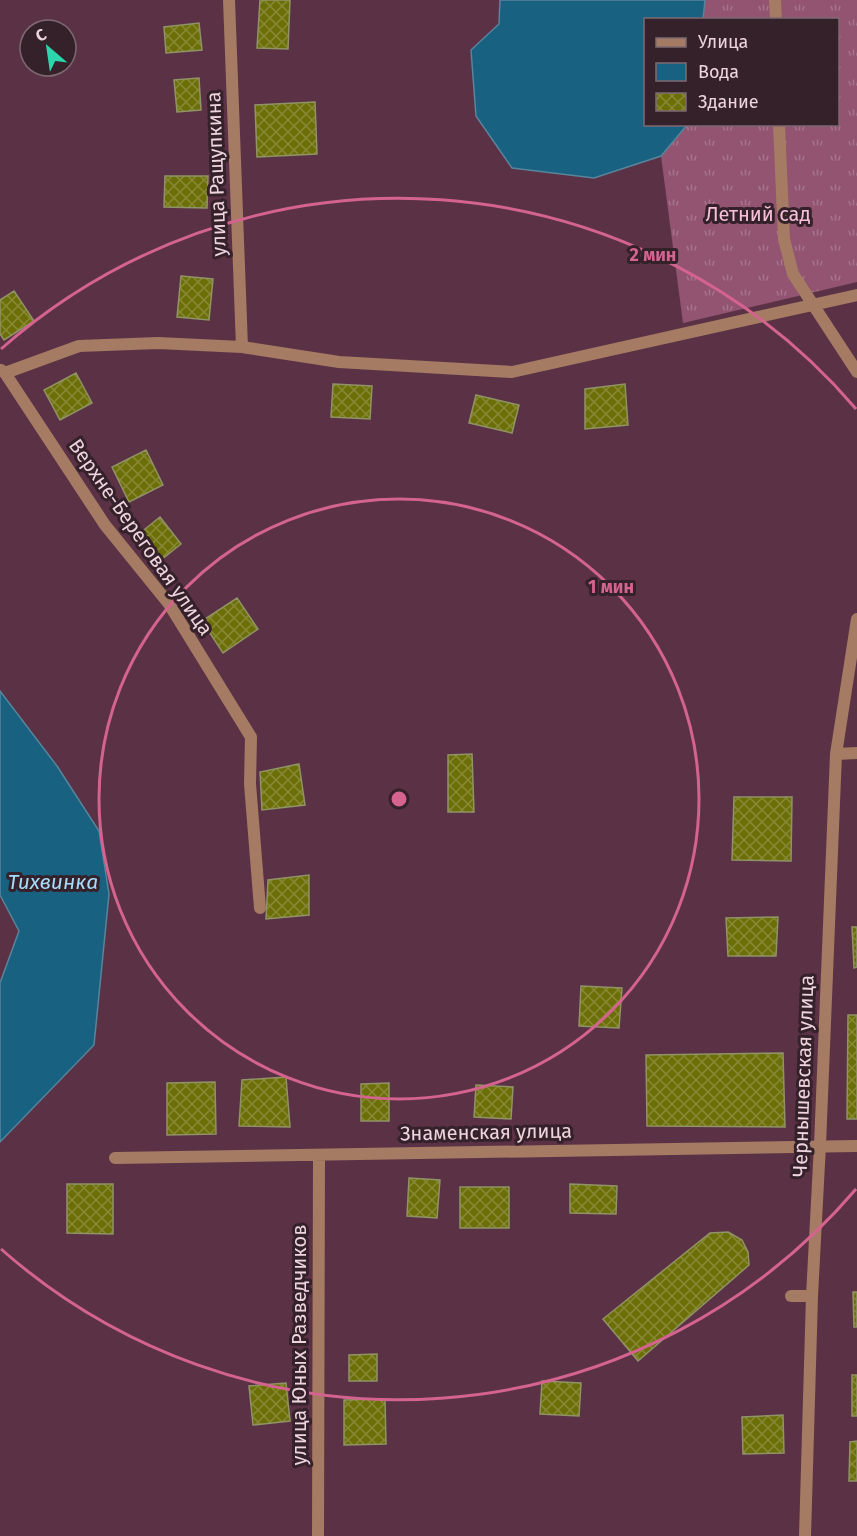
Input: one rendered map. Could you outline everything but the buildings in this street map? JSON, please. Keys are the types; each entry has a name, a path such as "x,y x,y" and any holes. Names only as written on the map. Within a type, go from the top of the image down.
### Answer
{"street":[{"name":"улица Ращупкина","path":"229,0 242,347"},
{"path":"775,0 776,18"},
{"path":"779,126 783,239 793,274 857,372"},
{"path":"3,371 79,346 158,343 242,347 339,362 512,372 857,294"},
{"name":"Верхне-Береговая улица","path":"3,371 105,525 170,604 251,737 250,784 260,908"},
{"name":"Чернышевская улица","path":"805,1536 812,1296 836,754 857,619"},
{"path":"836,754 857,753"},
{"name":"Знаменская улица","path":"115,1158 857,1146"},
{"name":"улица Юных Разведчиков","path":"318,1536 319,1155"},
{"path":"791,1296 812,1296"}],"green space":[{"name":"Летний сад","path":"705,0 857,0 857,282 683,323 661,156 686,126 839,126 839,18 703,18"}],"water":[{"path":"500,0 705,0 703,18 644,18 644,126 686,126 661,156 594,178 512,168 476,116 471,50 499,24"},
{"name":"Тихвинка","path":"0,691 57,766 99,831 109,894 94,1045 0,1142 0,983 19,931 0,895"}]}
